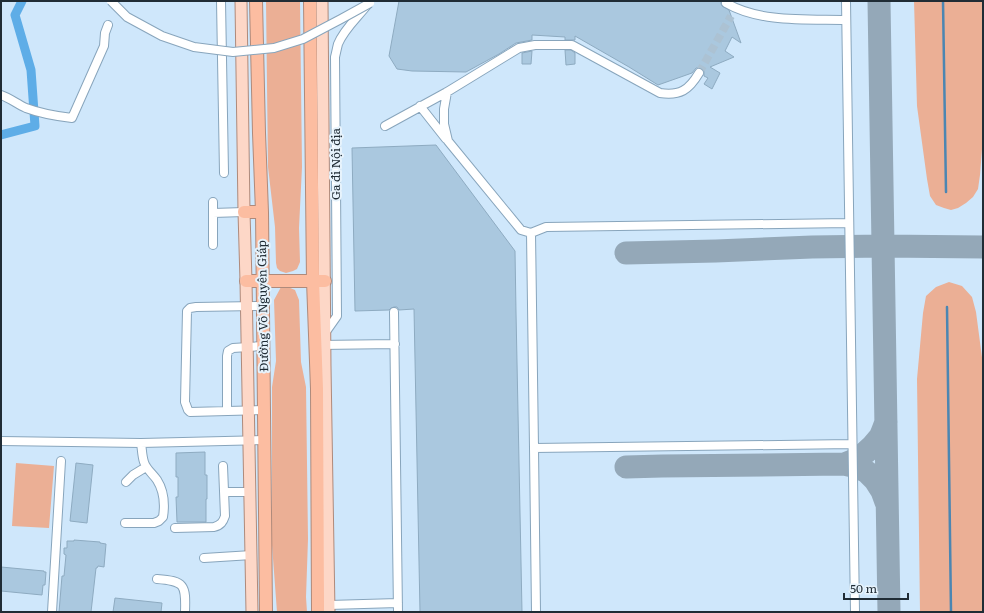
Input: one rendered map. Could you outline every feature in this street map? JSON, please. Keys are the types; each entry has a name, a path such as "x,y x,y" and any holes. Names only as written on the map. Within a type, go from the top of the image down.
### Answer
{"highway":[{"name":"Đường Võ Nguyên Giáp","path":"256,1 258,133 262,212 266,612"},
{"path":"310,1 312,183 319,281 320,345 317,389 318,612"},
{"path":"244,212 262,212"},
{"path":"246,281 319,281"}],"main road":[{"name":"Đường Võ Nguyên Giáp","path":"241,1 252,612"},
{"path":"322,1 324,171 319,281 325,334 320,345 325,366 329,608"},
{"path":"312,183 324,171"},
{"path":"317,389 325,366"}],"street":[{"name":"Ga đi Nội địa","path":"111,1 127,17 162,36 194,47 233,52 274,48 303,39 371,2"},
{"path":"221,1 224,173"},
{"path":"846,1 854,612"},
{"name":"Ga đi Nội địa","path":"325,334 337,316 335,57 338,44 343,35 349,26 371,2"},
{"path":"726,3 733,12 769,18 846,20"},
{"path":"1,94 25,107 44,114 72,118 104,46 105,33 108,25"},
{"path":"385,126 447,92 519,48 535,45 572,45 660,93 671,94 683,91 694,82 699,73"},
{"path":"447,92 444,109 444,124 448,141"},
{"path":"420,106 521,230 531,233 546,227 849,223"},
{"path":"213,202 213,245"},
{"path":"213,213 244,212"},
{"path":"531,233 536,612"},
{"path":"262,306 190,308 187,312 185,402 190,412 264,410"},
{"path":"394,312 398,612"},
{"path":"320,345 395,344"},
{"path":"227,411 228,351 233,348 263,346"},
{"path":"1,441 141,443 264,440"},
{"path":"125,523 154,523 163,517 162,492 143,461 141,443"},
{"path":"534,448 852,444"},
{"path":"52,612 61,461"},
{"path":"175,528 214,527 220,525 225,516 223,466"},
{"path":"126,482 133,475 146,467"},
{"path":"224,492 250,492"},
{"path":"204,558 252,555"},
{"path":"157,579 170,580 180,583 184,588 186,597 185,612"},
{"path":"329,608 398,603"}],"shaded area":[{"path":"266,1 300,1 302,167 299,228 300,262 297,269 286,273 277,268 276,263 275,227 268,167"},
{"path":"914,1 983,1 983,136 978,189 973,197 966,203 951,210 936,205 930,196 917,106"},
{"path":"949,282 962,286 972,297 976,312 983,365 983,612 920,612 917,379 926,296 936,287"},
{"path":"281,287 288,287 295,290 299,300 301,362 306,387 308,539 306,597 307,612 277,612 272,545 272,387 276,361 274,300"},
{"path":"16,463 54,466 49,528 12,526"}],"building":[{"path":"399,1 721,1 722,6 729,10 741,43 732,37 725,51 734,57 710,67 720,73 712,89 704,84 708,78 704,76 704,71 700,68 696,68 692,73 658,85 575,36 575,40 565,40 565,37 532,35 532,40 516,43 466,72 412,71 397,69 389,56"},
{"path":"565,50 571,50 575,53 575,64 566,65"},
{"path":"532,51 531,64 522,64 522,53"},
{"path":"436,145 515,251 522,612 420,612 414,309 399,310 397,307 394,307 389,310 355,311 352,148"},
{"path":"205,452 205,475 207,475 206,522 177,522 176,497 178,497 178,477 176,477 176,453"},
{"path":"76,463 93,465 87,523 70,521"},
{"path":"74,540 100,542 106,544 104,567 98,566 96,568 91,612 59,612 62,576 64,576 66,555 64,554 64,548 67,548 67,541"},
{"path":"1,567 46,572 45,585 43,585 42,595 1,591"},
{"path":"115,598 162,603 161,612 113,612"}],"waterway":[{"path":"1,135 35,126 31,70 15,15 22,1"},
{"path":"943,1 946,192"},
{"path":"947,307 951,612"}],"taxiway":[{"path":"879,1 889,612"},
{"path":"626,253 812,247 983,247"},
{"path":"626,467 844,464 860,457 873,446 880,437 886,422"},
{"path":"844,464 857,467 867,472 875,480 882,491 886,502"}],"tunnel":[{"path":"699,73 731,16"}]}
